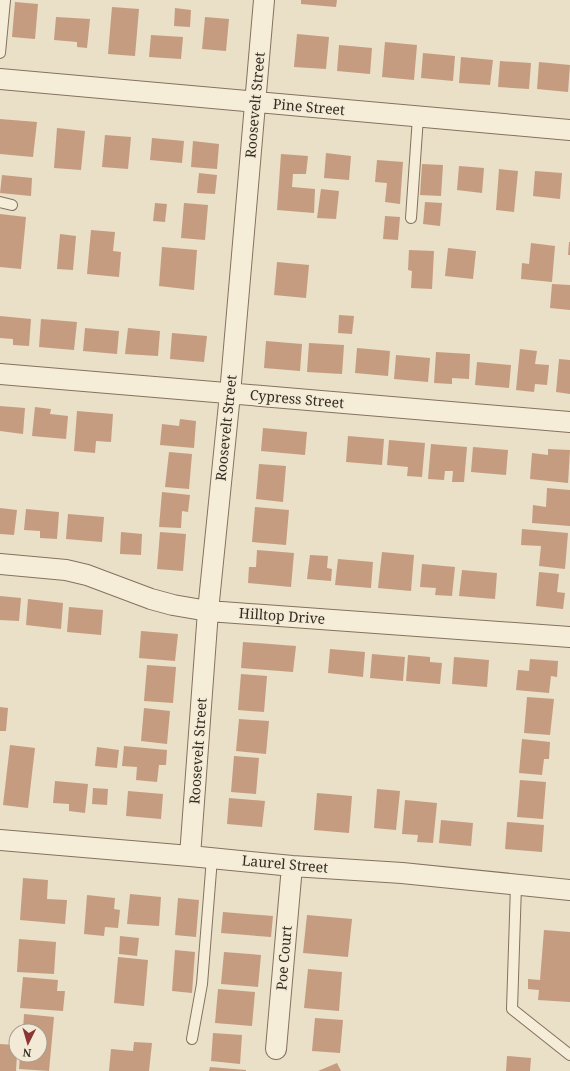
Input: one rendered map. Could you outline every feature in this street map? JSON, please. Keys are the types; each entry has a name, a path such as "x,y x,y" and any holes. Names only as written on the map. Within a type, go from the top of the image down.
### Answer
{"street":[{"name":"Roosevelt Street","path":"190,856 208,610 230,394 264,0"},
{"name":"Pine Street","path":"0,80 570,130"},
{"name":"Cypress Street","path":"0,374 570,422"},
{"name":"Hilltop Drive","path":"0,564 66,570 86,574 151,599 173,605 208,610 570,637"},
{"name":"Laurel Street","path":"0,840 292,866 402,873 570,890"},
{"name":"Poe Court","path":"276,1049 292,866"}],"lane":[{"path":"0,54 5,0"},
{"path":"412,218 418,117"},
{"path":"0,202 12,206"},
{"path":"192,1039 202,984 212,858"},
{"path":"516,885 512,1008 570,1055"}],"building":[{"path":"301,0 337,0 336,7 301,4"},
{"path":"15,2 38,4 35,39 12,37"},
{"path":"112,7 139,9 135,56 108,54"},
{"path":"175,8 191,10 190,27 174,26"},
{"path":"56,17 90,19 87,48 77,47 77,42 54,40"},
{"path":"205,17 229,19 226,51 202,49"},
{"path":"297,34 329,37 326,69 294,67"},
{"path":"151,35 183,37 181,59 149,57"},
{"path":"385,42 417,45 414,80 382,77"},
{"path":"339,45 372,48 370,74 337,71"},
{"path":"423,53 455,56 453,81 421,78"},
{"path":"461,57 493,60 490,85 459,83"},
{"path":"500,61 531,63 529,89 498,87"},
{"path":"539,62 570,65 568,92 537,89"},
{"path":"0,119 37,122 33,157 0,154"},
{"path":"57,128 85,131 81,170 54,168"},
{"path":"105,135 131,137 128,169 102,167"},
{"path":"152,138 184,141 182,163 150,160"},
{"path":"193,141 219,144 217,169 191,167"},
{"path":"326,153 351,156 349,180 324,178"},
{"path":"281,154 308,156 306,174 293,174 292,187 315,189 314,213 277,210"},
{"path":"377,160 403,162 400,204 385,202 387,183 375,182"},
{"path":"422,164 443,165 441,196 420,195"},
{"path":"459,166 484,168 482,193 457,190"},
{"path":"499,169 518,171 514,212 496,210"},
{"path":"535,171 562,173 560,199 533,196"},
{"path":"199,173 217,175 215,194 197,193"},
{"path":"2,175 32,178 31,196 0,193"},
{"path":"321,189 339,191 336,219 317,218"},
{"path":"425,202 442,203 440,226 423,224"},
{"path":"155,203 167,204 165,222 153,221"},
{"path":"184,203 208,205 205,240 181,238"},
{"path":"0,214 26,217 21,269 0,267"},
{"path":"385,216 400,217 398,240 383,239"},
{"path":"91,230 115,232 113,251 121,252 119,277 87,274"},
{"path":"60,234 76,236 73,270 57,269"},
{"path":"569,242 570,255 568,255"},
{"path":"531,243 555,246 552,282 521,279 522,263 529,264"},
{"path":"162,247 197,250 194,290 159,286"},
{"path":"448,248 476,251 473,279 445,276"},
{"path":"409,250 434,251 432,289 411,288 412,271 408,270"},
{"path":"277,262 309,265 306,298 274,295"},
{"path":"552,284 570,285 570,310 550,308"},
{"path":"339,315 354,316 352,334 338,333"},
{"path":"0,316 31,319 29,346 13,345 13,339 0,338"},
{"path":"41,319 77,322 74,350 39,347"},
{"path":"85,328 119,331 117,354 83,351"},
{"path":"128,328 160,331 158,356 125,354"},
{"path":"172,333 207,336 204,362 170,359"},
{"path":"266,341 302,344 300,371 264,368"},
{"path":"309,343 344,345 342,374 307,372"},
{"path":"357,348 390,351 388,376 355,373"},
{"path":"520,349 537,351 535,364 549,365 547,385 535,384 534,392 516,390"},
{"path":"436,352 470,354 469,379 452,378 452,384 434,383"},
{"path":"396,355 430,358 428,382 394,379"},
{"path":"559,359 570,360 570,394 556,392"},
{"path":"477,362 511,365 509,388 475,385"},
{"path":"0,406 25,408 23,434 0,431"},
{"path":"35,407 51,409 50,414 68,416 66,439 32,436"},
{"path":"77,411 113,414 111,442 96,441 95,453 74,451"},
{"path":"180,419 196,421 194,448 160,445 162,424 179,426"},
{"path":"263,428 307,432 305,455 261,451"},
{"path":"348,436 384,439 382,465 346,462"},
{"path":"389,440 425,443 422,477 407,476 408,467 387,465"},
{"path":"431,444 467,447 464,482 452,482 453,471 445,471 444,480 428,479"},
{"path":"473,447 508,450 506,475 471,472"},
{"path":"548,449 570,450 568,483 530,479 532,453 548,455"},
{"path":"169,452 192,454 189,489 165,487"},
{"path":"259,464 286,466 283,502 256,499"},
{"path":"547,488 570,490 570,526 532,523 533,505 546,507"},
{"path":"162,492 190,495 188,512 182,511 181,528 159,527"},
{"path":"255,507 289,510 286,545 252,542"},
{"path":"0,508 17,510 14,535 0,534"},
{"path":"26,509 59,512 57,539 40,538 40,531 24,530"},
{"path":"68,514 104,517 102,542 66,539"},
{"path":"522,529 568,533 565,569 539,566 541,546 521,545"},
{"path":"121,532 142,534 141,555 120,554"},
{"path":"160,532 186,534 183,571 157,569"},
{"path":"257,550 294,553 291,587 248,583 249,567 256,567"},
{"path":"382,552 414,555 411,591 378,588"},
{"path":"310,555 328,556 327,568 332,569 331,581 307,579"},
{"path":"338,559 373,562 371,588 335,585"},
{"path":"422,564 455,567 452,596 435,595 436,588 420,587"},
{"path":"462,570 497,573 495,599 459,596"},
{"path":"539,572 559,574 557,592 565,593 563,609 536,606"},
{"path":"0,596 21,598 19,621 0,620"},
{"path":"28,599 63,603 61,629 26,625"},
{"path":"69,607 103,610 101,635 67,632"},
{"path":"141,631 178,634 175,661 139,658"},
{"path":"243,642 296,646 293,672 241,668"},
{"path":"330,649 365,652 363,677 328,673"},
{"path":"372,654 405,657 403,681 370,678"},
{"path":"408,655 430,657 430,662 442,663 440,684 406,681"},
{"path":"454,657 489,660 487,687 452,684"},
{"path":"530,659 558,661 557,677 551,676 549,693 516,690 518,670 529,671"},
{"path":"147,665 176,667 173,703 144,701"},
{"path":"241,674 267,676 264,712 238,710"},
{"path":"527,697 554,699 550,735 524,733"},
{"path":"0,707 8,708 6,731 0,731"},
{"path":"144,708 170,711 167,744 141,741"},
{"path":"239,719 269,721 266,754 236,751"},
{"path":"522,739 550,742 549,759 544,759 542,775 519,773"},
{"path":"10,745 35,748 28,808 3,805"},
{"path":"124,746 167,750 166,765 159,765 157,782 136,780 137,767 122,766"},
{"path":"97,747 119,750 117,768 95,766"},
{"path":"234,756 259,758 256,794 231,792"},
{"path":"520,780 546,782 543,819 517,817"},
{"path":"55,781 88,784 85,813 69,811 69,804 53,803"},
{"path":"93,788 108,789 107,805 92,804"},
{"path":"377,789 400,791 396,830 374,828"},
{"path":"128,791 163,794 161,819 126,816"},
{"path":"317,793 352,796 349,833 314,830"},
{"path":"229,798 265,801 262,827 227,824"},
{"path":"405,800 437,803 433,843 417,842 418,835 402,834"},
{"path":"441,820 473,823 471,846 439,843"},
{"path":"507,822 544,825 542,852 505,849"},
{"path":"23,878 48,880 47,899 67,900 65,924 20,920"},
{"path":"130,894 161,897 159,926 127,924"},
{"path":"87,895 115,898 114,909 120,910 118,928 105,927 104,936 84,934"},
{"path":"178,898 199,900 196,937 175,935"},
{"path":"223,912 273,916 271,937 221,933"},
{"path":"307,915 352,919 348,957 303,953"},
{"path":"544,930 570,932 570,1002 538,1000 539,990 528,989 528,979 540,980"},
{"path":"120,936 139,938 137,956 119,954"},
{"path":"19,939 56,942 54,974 17,972"},
{"path":"175,950 195,952 192,993 172,991"},
{"path":"224,952 261,955 258,987 221,984"},
{"path":"118,957 148,960 144,1006 114,1003"},
{"path":"308,969 342,972 339,1011 304,1008"},
{"path":"23,977 58,980 57,991 65,991 63,1011 20,1008"},
{"path":"218,989 255,992 252,1026 215,1023"},
{"path":"24,1014 54,1017 49,1071 19,1069 19,1063 48,1063 48,1023 23,1023"},
{"path":"315,1018 343,1020 340,1053 312,1051"},
{"path":"213,1033 242,1035 240,1064 211,1061"},
{"path":"134,1042 152,1043 149,1071 109,1071 111,1049 133,1051"},
{"path":"0,1044 8,1044 8,1063 16,1063 16,1071 0,1071"},
{"path":"507,1056 531,1058 530,1071 506,1071"},
{"path":"337,1063 341,1071 318,1071"},
{"path":"210,1067 246,1070 246,1071 209,1071"}]}
